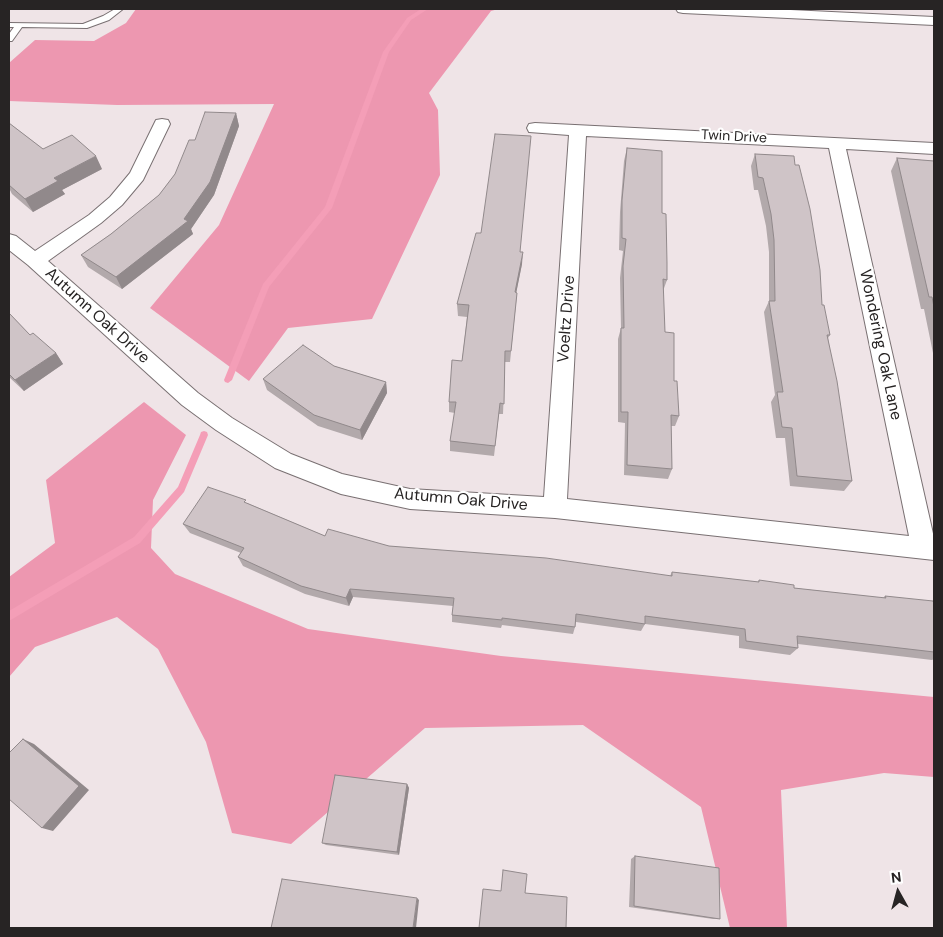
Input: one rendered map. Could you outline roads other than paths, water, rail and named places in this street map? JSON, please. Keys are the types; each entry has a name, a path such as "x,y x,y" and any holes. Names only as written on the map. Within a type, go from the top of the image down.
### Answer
{"street":[{"path":"684,9 934,21"},
{"path":"34,260 95,219 116,202 137,176 162,124"},
{"name":"Twin Drive","path":"535,128 934,148"},
{"name":"Voeltz Drive","path":"555,508 578,130"},
{"name":"Wondering Oak Lane","path":"836,143 929,548"},
{"name":"Autumn Oak Drive","path":"9,241 34,260 190,399 224,424 283,461 341,484 410,499 555,508 929,548"}],"lane":[{"path":"9,25 84,26 106,18 119,9"},
{"path":"9,39 20,26"}],"waterway":[{"path":"228,380 266,286 328,208 386,52 409,19 425,9"},
{"path":"9,616 137,540 181,489 204,435"}]}
